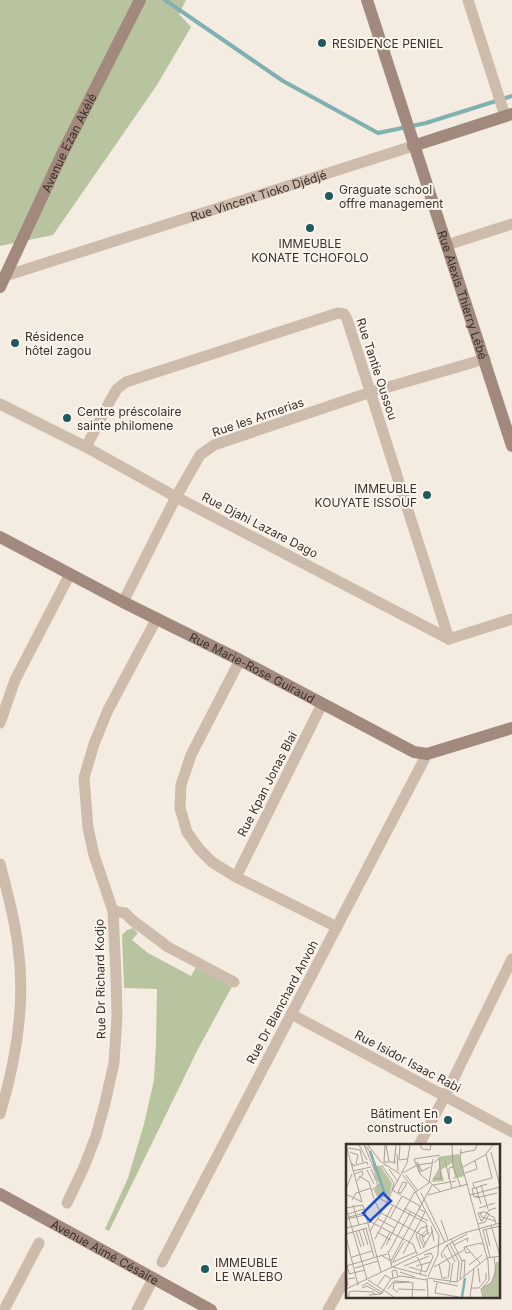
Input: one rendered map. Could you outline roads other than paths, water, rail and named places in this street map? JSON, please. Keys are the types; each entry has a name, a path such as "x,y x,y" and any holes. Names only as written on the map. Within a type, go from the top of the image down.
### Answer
{"street":[{"name":"Avenue Ezan Akélé","path":"2,282 63,152 140,0"},
{"name":"Rue Alexis Thierry Lébé","path":"367,0 512,446"},
{"path":"468,0 509,115"},
{"name":"Rue Vincent Tioko Djédjé","path":"2,282 509,115"},
{"path":"447,245 512,224"},
{"name":"Rue Tantie Oussou","path":"86,447 117,389 126,382 338,313 344,314 371,392 449,639"},
{"name":"Rue les Armerias","path":"123,602 176,496 200,455 214,445 371,392 484,359"},
{"name":"Rue Djahi Lazare Dago","path":"0,404 86,447 449,639"},
{"name":"Rue Marie-Rose Guiraud","path":"0,537 414,752 427,754"},
{"path":"0,724 15,680 70,574"},
{"name":"Rue Dr Richard Kodjo","path":"67,1203 96,1136 114,1063 117,1016 113,911 94,855 88,828 84,778 94,744 108,710 156,618"},
{"path":"449,639 512,619"},
{"path":"240,660 191,755 181,785 180,808 187,832 199,850 212,862 337,927"},
{"name":"Rue Kpan Jonas Blai","path":"236,876 322,704"},
{"path":"427,754 512,728"},
{"name":"Rue Dr Blanchard Anvoh","path":"162,1262 427,754"},
{"path":"0,864 11,907 18,947 21,991 14,1058 8,1089 0,1114"},
{"path":"113,911 125,913 168,947 234,982"},
{"path":"420,1144 512,959"},
{"name":"Rue Isidor Isaac Rabi","path":"291,1014 512,1132"},
{"name":"Avenue Aimé Césaire","path":"0,1194 211,1310"},
{"path":"8,1309 39,1243"},
{"path":"328,1310 346,1278"},
{"path":"137,1310 153,1279"}],"waterway":[{"path":"165,0 283,81 378,133 426,123 512,96"}],"place":[{"name":"RESIDENCE PENIEL","path":"322,43"},
{"name":"Graguate school offre management","path":"329,196"},
{"name":"IMMEUBLE KONATE TCHOFOLO","path":"310,228"},
{"name":"Résidence hôtel zagou","path":"15,343"},
{"name":"Centre préscolaire sainte philomene","path":"67,418"},
{"name":"IMMEUBLE KOUYATE ISSOUF","path":"427,495"},
{"name":"Bâtiment En construction","path":"448,1120"},
{"name":"IMMEUBLE LE WALEBO","path":"205,1269"}]}
